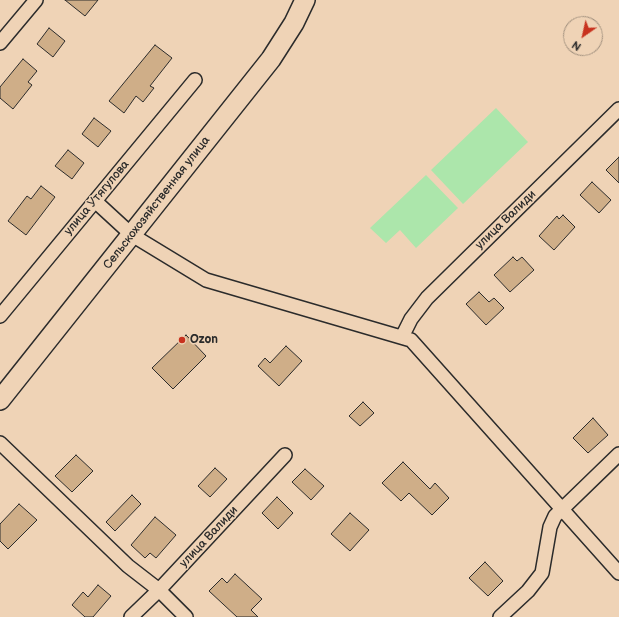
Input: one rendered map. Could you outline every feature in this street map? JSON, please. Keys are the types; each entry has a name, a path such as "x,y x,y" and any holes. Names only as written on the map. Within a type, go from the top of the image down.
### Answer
{"main road":[{"name":"Сельскохозяйственная улица","path":"0,400 271,59 294,23 305,0"}],"street":[{"path":"0,43 36,0"},
{"name":"улица Утягулова","path":"0,316 195,80"},
{"name":"улица Валиди","path":"402,337 411,320 427,298 619,109"},
{"path":"95,201 132,235 176,264 206,280 411,340 619,573"},
{"path":"0,442 128,566 159,590 186,617"},
{"path":"500,617 528,591 542,573 550,527 554,516 560,508 619,454"},
{"name":"улица Валиди","path":"132,617 285,455"}],"green space":[{"path":"496,108 528,142 463,204 431,170"},
{"path":"426,175 458,208 416,248 400,230 386,243 370,228"}],"building":[{"path":"65,0 98,0 85,16"},
{"path":"49,28 65,41 53,57 37,44"},
{"path":"155,45 172,58 150,86 154,88 143,102 136,96 124,113 109,101"},
{"path":"23,59 37,71 28,82 32,85 13,109 0,98 0,87"},
{"path":"94,118 111,131 98,147 82,134"},
{"path":"68,150 84,163 72,179 55,166"},
{"path":"619,157 619,183 606,170"},
{"path":"592,182 611,200 599,213 580,195"},
{"path":"41,186 55,197 26,235 8,221 27,196 31,199"},
{"path":"563,215 575,227 554,250 539,236 557,216 559,219"},
{"path":"513,257 517,261 522,257 534,270 510,292 494,275"},
{"path":"479,292 489,302 494,298 504,308 486,325 466,304"},
{"path":"186,335 206,356 173,389 152,368"},
{"path":"286,346 302,361 279,386 258,366 265,358 270,363"},
{"path":"363,402 374,413 360,426 349,416"},
{"path":"593,418 608,435 588,453 573,438"},
{"path":"76,455 93,471 72,492 55,476"},
{"path":"403,462 430,489 435,483 449,498 432,515 409,493 401,501 382,483"},
{"path":"215,468 227,479 210,497 198,486"},
{"path":"305,469 324,486 311,500 292,482"},
{"path":"132,495 141,504 115,531 106,522"},
{"path":"277,497 293,513 278,529 262,513"},
{"path":"19,504 37,520 8,549 0,541 0,524"},
{"path":"350,513 369,530 350,551 331,534"},
{"path":"155,517 176,535 156,558 150,553 145,558 131,545"},
{"path":"485,562 503,581 488,596 469,578"},
{"path":"235,574 262,599 251,610 258,617 237,617 209,591 222,578 227,583"},
{"path":"98,585 111,596 93,617 85,617 72,605 83,592 88,597"}],"place":[{"name":"Ozon","path":"182,340"}]}
